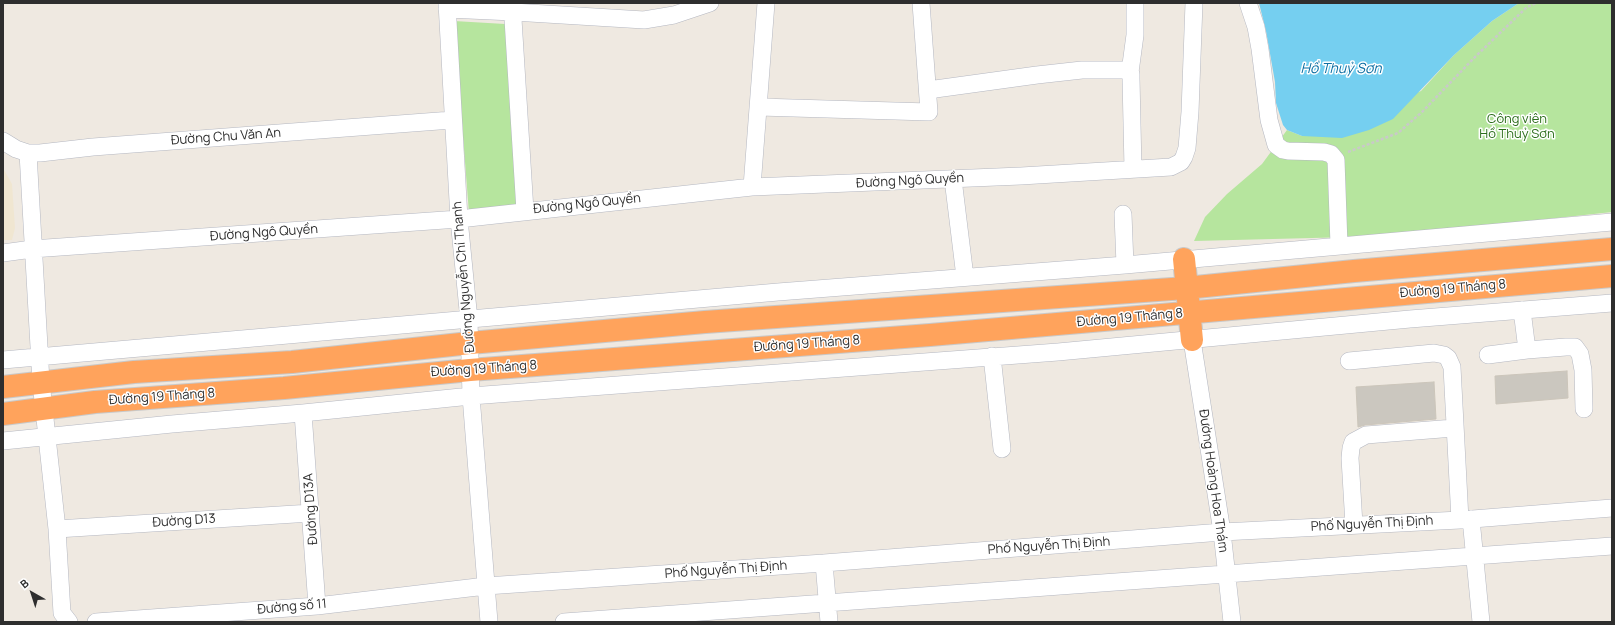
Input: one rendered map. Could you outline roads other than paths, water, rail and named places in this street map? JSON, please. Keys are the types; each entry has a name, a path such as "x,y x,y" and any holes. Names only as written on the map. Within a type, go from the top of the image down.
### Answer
{"highway":[{"name":"Đường 19 Tháng 8","path":"3,387 134,372 292,362 470,343 705,322 1186,288 1354,271 1612,249"},
{"path":"1184,259 1192,340"},
{"name":"Đường 19 Tháng 8","path":"3,414 95,402 284,388 470,370 930,335 1612,276"}],"street":[{"path":"447,6 512,7 644,20 674,15 710,3"},
{"path":"752,187 766,3"},
{"path":"759,107 929,112 921,3"},
{"path":"1133,169 1130,72 1135,35 1135,3"},
{"name":"Đường Ngô Quyền","path":"3,253 459,219 752,187 953,179 1171,167 1181,162 1187,148 1191,96 1194,3"},
{"path":"1248,3 1256,27 1271,134 1276,145 1282,150 1324,152 1334,157 1337,163 1338,245"},
{"name":"Đường Nguyễn Chí Thanh","path":"447,6 452,120 459,219 469,320 471,396 489,622"},
{"path":"512,7 525,211"},
{"path":"928,90 993,80 1082,70 1124,69 1130,72"},
{"name":"Đường Chu Văn An","path":"3,141 16,149 28,153 452,120"},
{"path":"28,153 32,250 43,408 57,530 62,613 69,622"},
{"path":"953,179 965,277"},
{"path":"1122,214 1125,265"},
{"path":"3,360 755,294 1125,265 1612,222"},
{"name":"Đường 19 Tháng 8","path":"3,441 471,396 1058,352 1410,318 1612,303"},
{"path":"1522,310 1527,350"},
{"name":"Đường Hoàng Hoa Thám","path":"1192,340 1222,532 1232,622"},
{"path":"1488,354 1566,347 1575,348 1580,354 1583,370 1584,409"},
{"path":"1349,361 1434,353 1444,355 1448,358 1452,367 1454,428 1466,519 1476,557 1481,622"},
{"path":"992,356 1002,449"},
{"name":"Đường D13A","path":"303,413 317,606"},
{"path":"1354,525 1350,458 1353,442 1366,435 1454,428"},
{"name":"Phố Nguyễn Thị Định","path":"486,586 824,563 1222,532 1466,519 1612,508"},
{"name":"Đường D13","path":"57,530 311,513"},
{"path":"564,622 1612,546"},
{"path":"824,563 829,622"},
{"name":"Đường số 11","path":"105,622 275,615 317,606 486,586"}],"water":[{"name":"Hồ Thuỷ Sơn","path":"1259,3 1519,3 1492,21 1454,55 1393,119 1369,130 1342,138 1302,136 1287,130 1283,125 1276,103 1275,82 1266,31"}],"park label":[{"name":"Công viên Hồ Thuỷ Sơn","path":"1517,126"}]}
